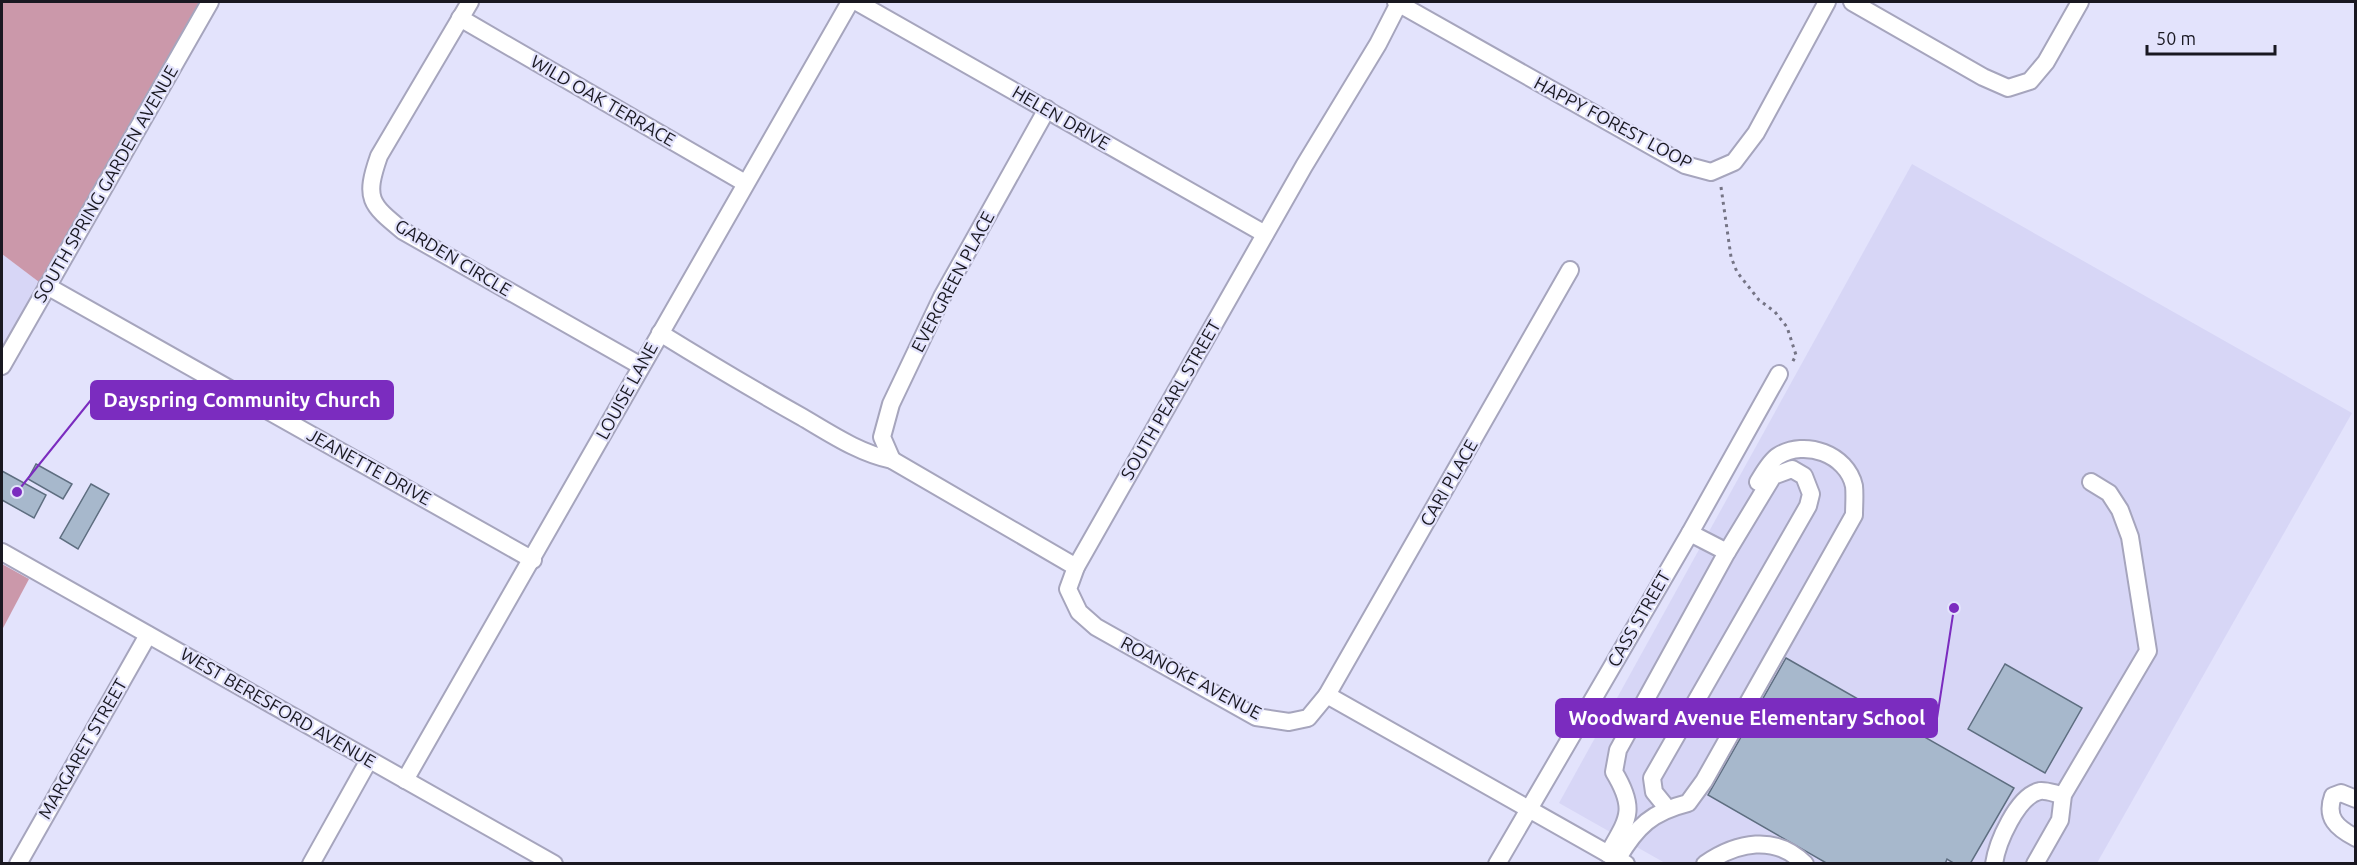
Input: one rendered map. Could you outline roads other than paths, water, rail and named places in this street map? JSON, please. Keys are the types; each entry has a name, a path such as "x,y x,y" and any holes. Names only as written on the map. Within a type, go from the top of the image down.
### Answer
{"street":[{"name":"SOUTH SPRING GARDEN AVENUE","path":"2,366 210,2"},
{"name":"GARDEN CIRCLE","path":"470,2 379,156 370,181 375,208 403,231 641,366"},
{"name":"LOUISE LANE","path":"405,780 533,560 641,366 850,2"},
{"name":"HELEN DRIVE","path":"857,2 1265,234"},
{"name":"HAPPY FOREST LOOP","path":"1398,2 1685,165 1711,172 1734,162 1756,133 1827,2"},
{"name":"SOUTH PEARL STREET","path":"1076,567 1265,234 1378,44 1398,2"},
{"path":"1852,2 1983,77 2008,88 2030,81 2046,63 2080,2"},
{"name":"WILD OAK TERRACE","path":"460,18 745,183"},
{"name":"EVERGREEN PLACE","path":"892,460 882,437 891,404 942,297 1047,110"},
{"name":"CARI PLACE","path":"1328,695 1570,270"},
{"name":"JEANETTE DRIVE","path":"47,286 533,560"},
{"path":"660,333 712,366 847,443 870,455 892,460 1076,567"},
{"name":"CASS STREET","path":"1497,864 1690,533 1779,374"},
{"path":"1806,448 1828,454 1843,464 1854,485 1854,515 1704,781 1688,803 1666,808 1640,826 1617,859 1629,806 1623,787 1614,772 1618,750 1723,549 1776,457 1792,449 1806,448"},
{"path":"1666,808 1654,792 1652,778 1808,506 1810,494 1804,476 1792,469 1773,476 1723,549"},
{"path":"2035,864 2060,820 2063,795 2148,651 2130,537 2120,510 2109,493 2091,482"},
{"path":"1690,533 1723,549"},
{"name":"WEST BERESFORD AVENUE","path":"2,552 554,864"},
{"name":"ROANOKE AVENUE","path":"1076,567 1068,589 1079,612 1096,627 1256,717 1288,722 1308,718 1328,695"},
{"name":"MARGARET STREET","path":"18,864 148,635"},
{"path":"1328,695 1617,859"},
{"path":"311,864 369,760"},
{"path":"1994,864 1996,850 2022,801 2040,791 2063,795"},
{"path":"2355,799 2341,793 2333,796 2330,813 2338,828 2355,838"},
{"path":"1706,864 1750,843 1770,845 1786,850 1805,864"}],"place":[{"name":"Dayspring Community Church","path":"17,492"},
{"name":"Woodward Avenue Elementary School","path":"1954,608"}]}
